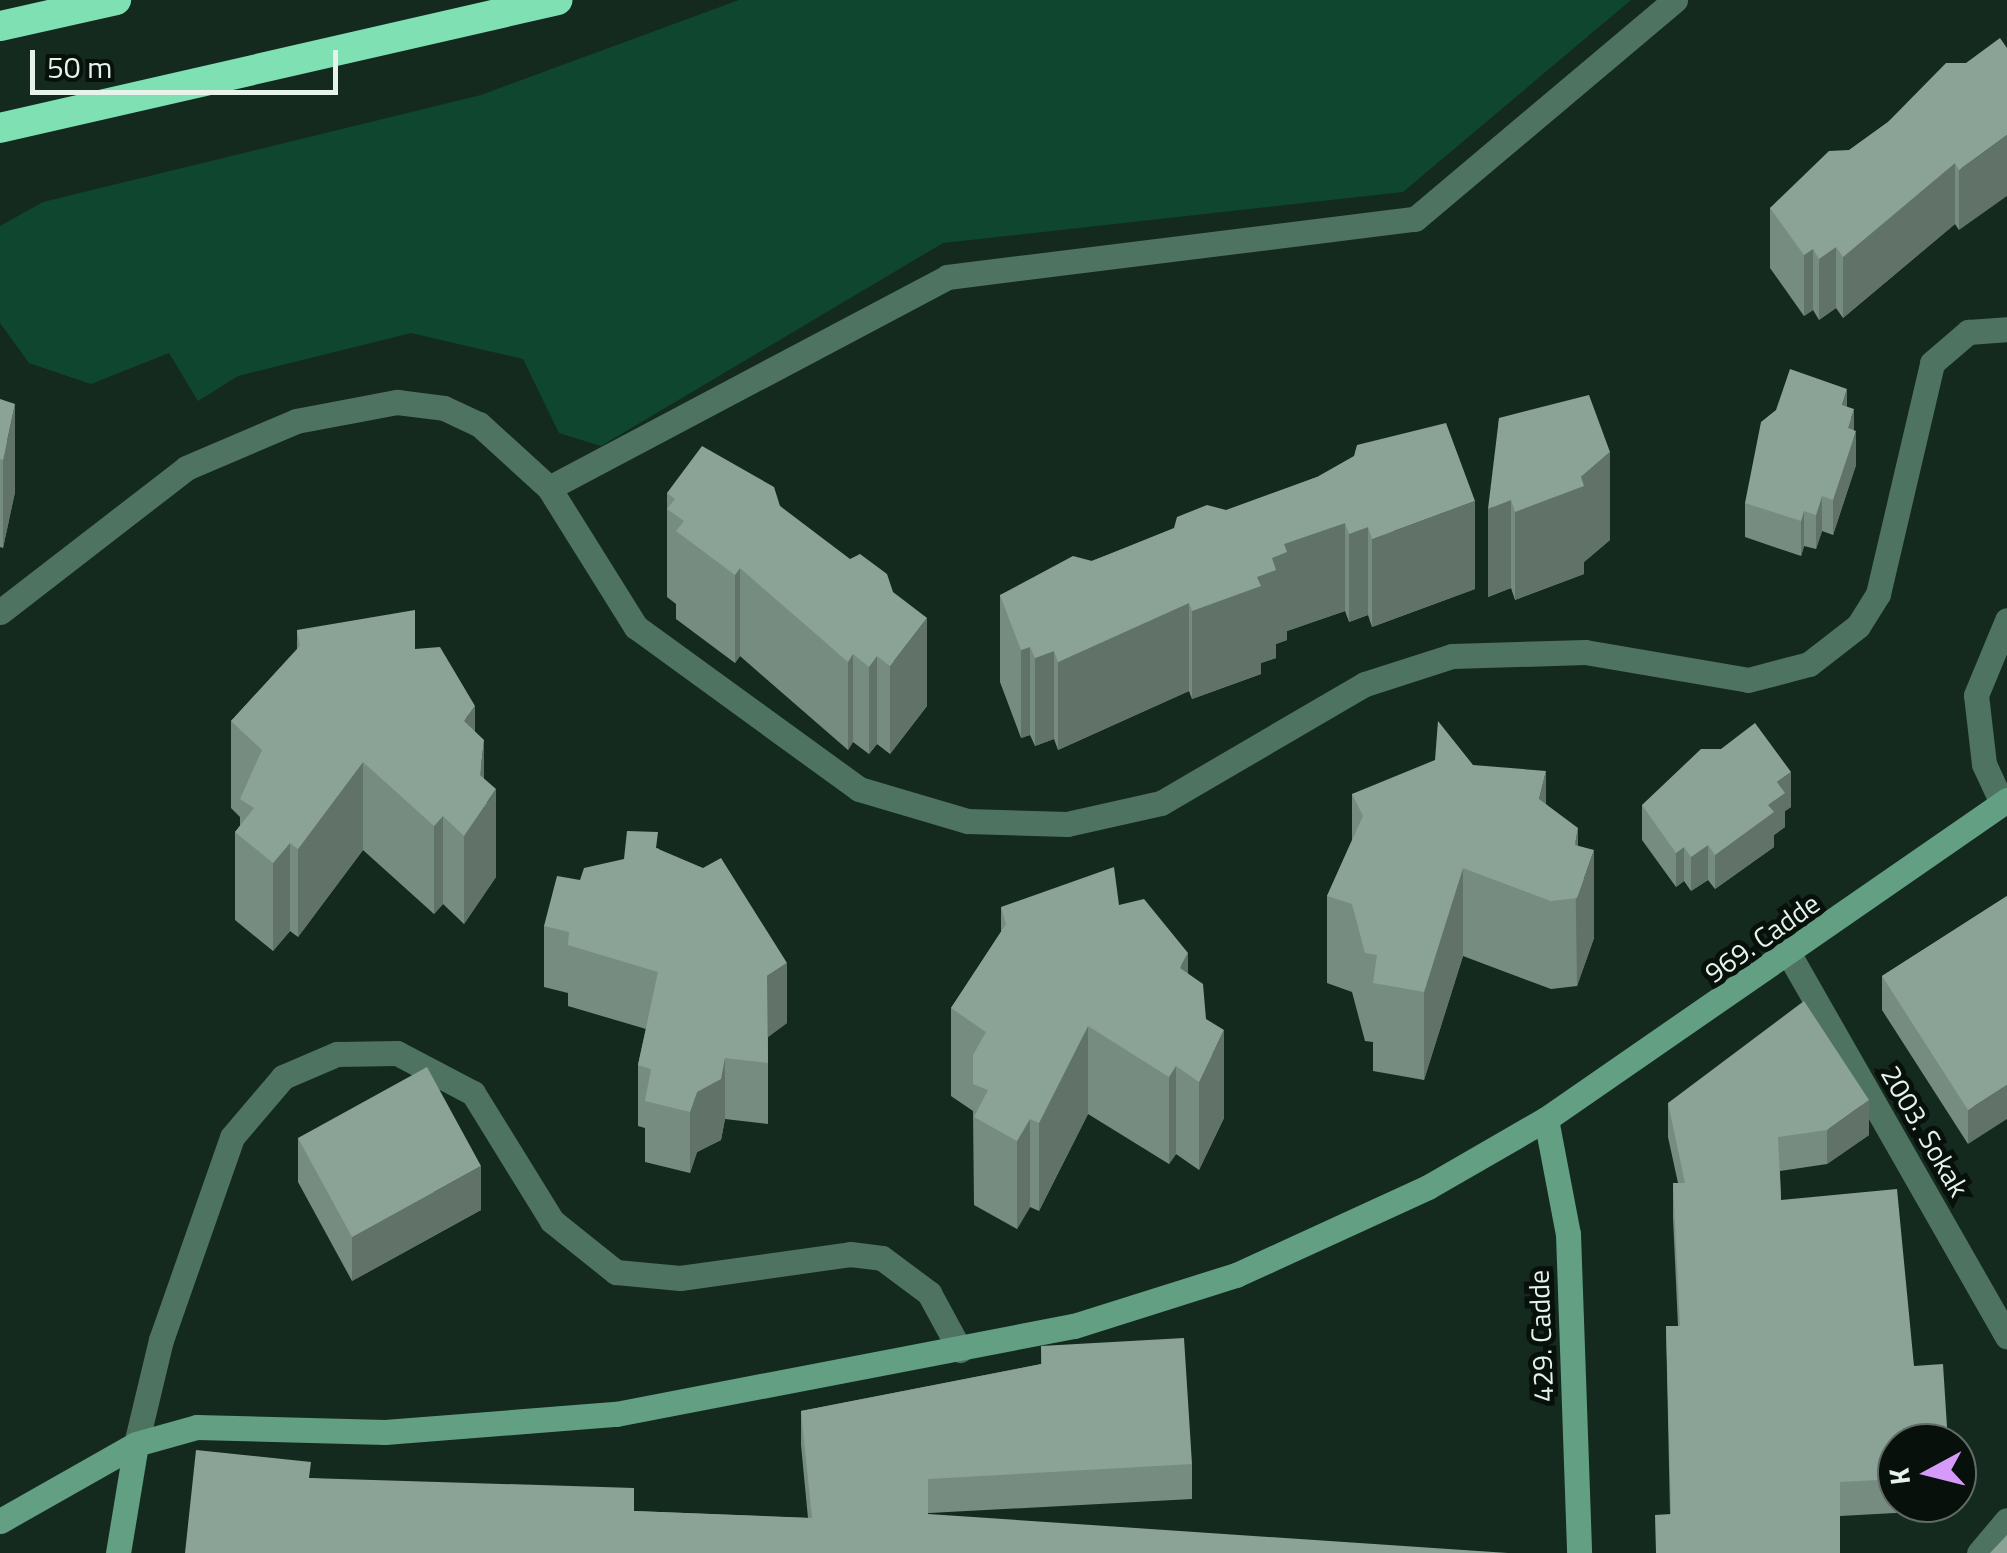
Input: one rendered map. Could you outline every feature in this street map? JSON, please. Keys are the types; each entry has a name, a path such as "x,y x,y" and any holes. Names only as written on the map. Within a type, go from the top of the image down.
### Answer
{"highway":[{"path":"0,26 116,0"},
{"path":"0,128 558,0"}],"street":[{"path":"549,488 947,277 1415,220 1675,0"},
{"path":"0,612 186,468 296,421 397,402 444,408 479,424 549,488 636,627 859,790 968,820 1067,824 1161,803 1365,684 1452,656 1585,652 1748,680 1809,664 1858,626 1878,594 1932,363 1968,332 2007,329"},
{"path":"2004,802 1984,764 1976,694 2007,620"},
{"name":"969. Cadde","path":"0,1521 136,1444 197,1427 385,1432 550,1421 960,1350 1074,1326 1236,1274 1428,1186 1546,1119 1790,956 2004,802"},
{"name":"2003. Sokak","path":"1790,956 2007,1336"},
{"path":"118,1553 136,1444 161,1340 232,1137 283,1077 338,1054 396,1053 473,1092 552,1221 616,1272 680,1278 850,1254 882,1258 929,1293 960,1350"},
{"name":"429. Cadde","path":"1546,1119 1568,1234 1578,1553"},
{"path":"1979,1553 2007,1520"}],"green space":[{"path":"739,0 1631,0 1403,192 943,243 601,446 559,433 523,359 411,333 238,376 198,401 169,353 91,384 29,363 0,323 0,226 43,202 481,95"}],"building":[{"path":"2000,38 2007,48 2007,135 1959,170 1955,163 1843,257 1836,247 1819,259 1813,249 1804,255 1770,208 1829,151 1849,150 1888,122 1946,63 1966,63"},
{"path":"1790,369 1847,389 1842,405 1854,409 1848,428 1856,431 1833,500 1822,496 1816,515 1804,511 1801,521 1745,503 1761,422 1776,410"},
{"path":"1589,395 1610,452 1581,477 1584,486 1515,512 1511,500 1488,509 1499,418"},
{"path":"0,399 15,404 3,460 0,459"},
{"path":"1446,423 1475,501 1372,539 1368,527 1349,534 1345,523 1284,544 1287,552 1272,558 1276,570 1257,577 1261,586 1192,611 1189,603 1058,662 1054,651 1035,658 1030,647 1021,650 1000,595 1073,556 1092,561 1174,528 1177,517 1207,505 1226,510 1317,477 1354,456 1357,445"},
{"path":"702,446 774,487 780,506 850,559 860,554 887,574 893,592 927,618 890,666 877,656 869,667 853,654 848,662 740,568 735,575 676,531 684,521 667,509 675,499 667,493"},
{"path":"415,610 415,649 440,647 475,706 464,721 484,740 480,775 496,789 464,836 443,816 434,826 363,762 298,849 290,843 273,863 235,832 254,808 240,799 262,750 231,721 300,646 297,630"},
{"path":"1438,721 1473,765 1546,771 1539,799 1578,828 1575,845 1594,850 1577,898 1551,901 1463,868 1424,992 1373,983 1377,955 1365,953 1352,904 1327,896 1363,816 1352,794 1435,760"},
{"path":"1755,723 1791,772 1777,782 1785,793 1768,805 1774,812 1715,855 1708,845 1691,857 1684,847 1676,853 1642,805 1701,749 1721,749"},
{"path":"627,831 658,832 656,848 703,868 721,858 787,963 767,976 768,1063 725,1058 721,1079 697,1092 690,1112 645,1101 651,1069 638,1065 658,972 568,945 569,932 544,926 557,876 580,880 584,868 624,859"},
{"path":"1114,867 1119,905 1144,899 1188,953 1180,968 1203,984 1206,1019 1224,1030 1199,1082 1176,1066 1169,1077 1088,1026 1039,1123 1030,1119 1017,1141 974,1117 988,1090 973,1084 973,1055 986,1032 951,1008 1006,924 1001,907"},
{"path":"2007,896 2007,1085 1968,1110 1882,976"},
{"path":"1804,1001 1869,1100 1827,1130 1778,1137 1781,1200 1897,1189 1914,1366 1943,1364 1947,1423 1877,1423 1877,1480 1840,1482 1840,1553 1656,1553 1655,1515 1671,1514 1666,1326 1680,1326 1673,1183 1685,1183 1668,1103"},
{"path":"427,1067 481,1166 352,1237 298,1138"},
{"path":"1184,1338 1192,1464 928,1479 928,1514 1508,1553 185,1553 196,1450 311,1462 309,1478 634,1488 634,1511 812,1518 801,1411 1042,1364 1041,1346"},
{"path":"2007,1535 2007,1553 1990,1553"}]}
